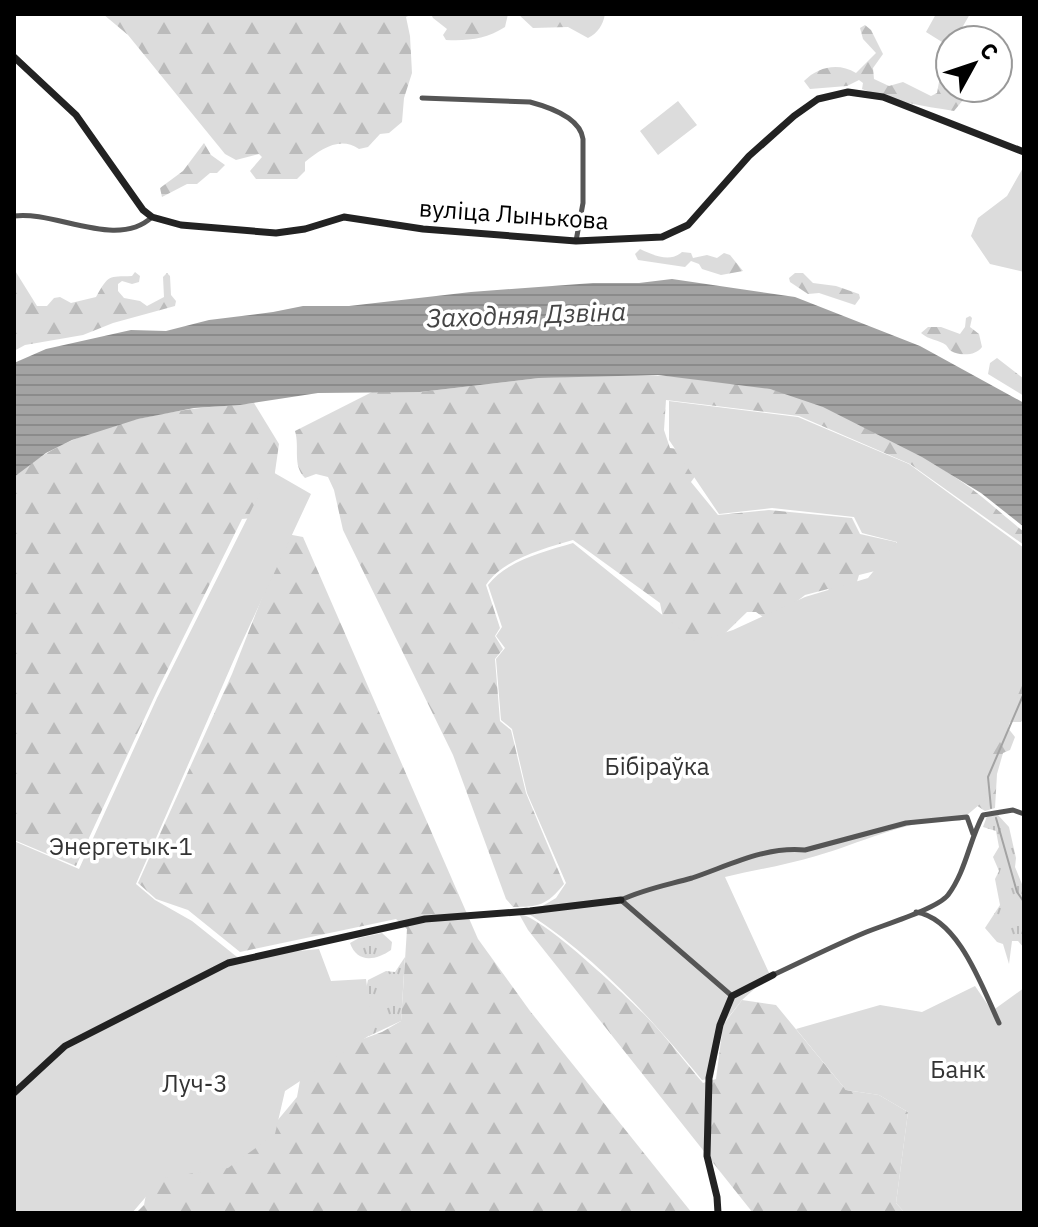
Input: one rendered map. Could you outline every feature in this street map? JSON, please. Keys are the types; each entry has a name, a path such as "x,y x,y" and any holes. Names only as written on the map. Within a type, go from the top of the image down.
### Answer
{"street":[{"path":"14,57 76,115 134,199 152,217 140,226 111,230 16,213"},
{"name":"вуліца Лынькова","path":"152,217 181,225 276,233 305,229 344,217 423,229 576,241 629,241 673,234 688,225 742,164 786,123 818,99 840,93 862,92 883,97 1024,152"},
{"path":"422,98 530,102 546,106 576,123 582,130 583,139 583,203 576,241"},
{"path":"14,1093 65,1046 228,963 425,919 621,900 644,889 695,876 735,860 793,849 805,850 906,823 1013,810 1024,814"},
{"path":"718,1213 707,1156 709,1078 720,1025 732,996 773,975 932,907 946,897 968,855 973,834 983,815"},
{"path":"967,817 973,834"},
{"path":"621,900 732,996"},
{"path":"915,912 929,914 957,940 972,964 999,1023"}],"green space":[{"path":"103,14 412,14 406,17 412,73 404,98 402,122 389,133 380,134 368,147 359,149 338,144 324,149 305,162 305,171 297,179 256,179 250,171 262,157 259,154 236,160 225,154 128,35"},
{"path":"431,14 508,14 505,27 491,34 446,40 443,35 447,29"},
{"path":"518,14 605,14 600,28 588,38 568,27 533,28"},
{"path":"936,14 970,14 964,24 934,24 934,37 926,32"},
{"path":"865,25 871,30 883,54 873,68 874,79 889,86 903,82 931,96 934,94 934,104 960,104 954,111 907,103 862,89 863,83 859,80 847,86 810,89 804,81 816,72 835,67 856,73 876,53 863,39 860,28"},
{"path":"678,101 697,125 658,155 640,131"},
{"path":"204,143 211,155 225,165 197,184 187,184 162,197 160,188 183,171"},
{"path":"1024,166 1024,272 990,264 971,236 978,218 1007,196"},
{"path":"640,249 667,257 682,252 691,253 693,258 707,255 717,258 724,253 730,255 743,271 721,275 702,269 691,261 685,267 638,260 635,254"},
{"path":"14,269 37,306 47,306 54,298 60,297 71,303 96,297 110,278 132,276 135,272 140,276 139,282 132,284 122,281 118,284 118,291 124,298 140,301 147,306 164,297 163,277 167,273 175,306 113,323 83,335 25,345 14,351"},
{"path":"795,273 803,273 813,283 836,286 859,294 860,298 855,305 819,293 808,294 790,282 789,278"},
{"path":"970,316 970,327 979,334 982,347 972,354 950,351 943,343 921,333 928,327 941,327 960,334 966,318"},
{"path":"997,358 1024,379 1024,396 988,374 990,363"},
{"path":"618,375 714,379 770,389 819,404 895,440 962,482 1024,532 1024,545 910,464 799,416 666,400 664,430 670,448 685,450 696,475 691,482 718,515 769,510 852,518 860,534 896,542 896,549 875,571 859,575 856,585 834,594 828,589 805,595 786,610 763,617 756,612 747,612 708,650 664,623 660,603 573,540 525,556 493,576 486,585 500,628 495,636 503,649 495,659 500,721 511,730 526,793 564,884 542,903 513,907 506,899 453,755 343,530 328,477 316,474 305,478 301,473 297,462 295,431 374,391 420,392 539,378"},
{"name":"Бібіраўка","path":"669,401 798,417 909,464 1024,548 1024,681 985,772 986,799 960,821 905,827 834,851 725,877 770,975 742,1000 723,1024 713,1078 702,1080 622,990 578,950 529,914 556,898 566,883 527,793 512,729 501,720 496,659 505,648 496,636 502,627 488,585 516,563 573,543 696,642 733,630 805,597 868,578 897,542 862,533 854,517 772,508 719,514 669,440"},
{"path":"254,403 279,444 274,479 253,518 242,519 158,689 76,866 14,840 14,477 53,450 98,430 169,413"},
{"path":"271,471 311,494 236,655 136,884 155,900 192,921 237,957 319,949 331,981 366,979 373,1033 285,1091 275,1134 228,1168 162,1178 132,1213 14,1213 14,841 79,869 157,698"},
{"path":"287,534 303,537 478,939 530,1011 692,1213 136,1213 144,1205 146,1194 120,1114 277,1121 297,1097 301,1075 352,1043 401,1021 407,929 396,919 240,952 188,910 156,899 138,883 232,674"},
{"path":"1024,674 1024,718 1021,722 1010,722 1008,728 1015,737 1010,750 1003,753 997,774 995,808 985,811 973,803 974,792"},
{"path":"998,815 1009,827 1015,867 1024,889 1024,948 1018,941 1012,941 1009,964 1003,944 997,942 985,928 1000,905 995,879 999,871 993,857 999,847 996,831 983,827 987,816"},
{"path":"519,914 545,927 563,941 633,1003 703,1083 716,1079 723,1025 742,1000 776,1005 846,1090 879,1095 908,1112 896,1203 905,1213 753,1213 528,930"},
{"path":"382,933 392,942 391,950 373,958 357,954 350,943 359,938"},
{"path":"405,957 401,1021 369,1036 368,980 386,971 395,972"},
{"name":"Банк","path":"975,986 992,1011 1024,988 1024,1213 905,1213 896,1203 908,1112 879,1095 846,1090 796,1029 880,1005 922,1012"}],"water":[{"name":"Заходняя Дзвіна","path":"672,279 795,297 920,346 1024,403 1024,527 981,493 922,457 823,407 770,389 658,375 539,378 420,392 318,393 240,405 194,408 138,419 72,440 46,453 14,477 14,363 46,349 131,330 166,331 209,320 303,306 349,306 471,292"}],"waterway":[{"path":"991,808 988,777 1024,693"},
{"path":"996,818 1017,892 1024,902"}],"park label":[{"name":"Энергетык-1","path":"121,846"},
{"name":"Луч-3","path":"195,1083"}]}
